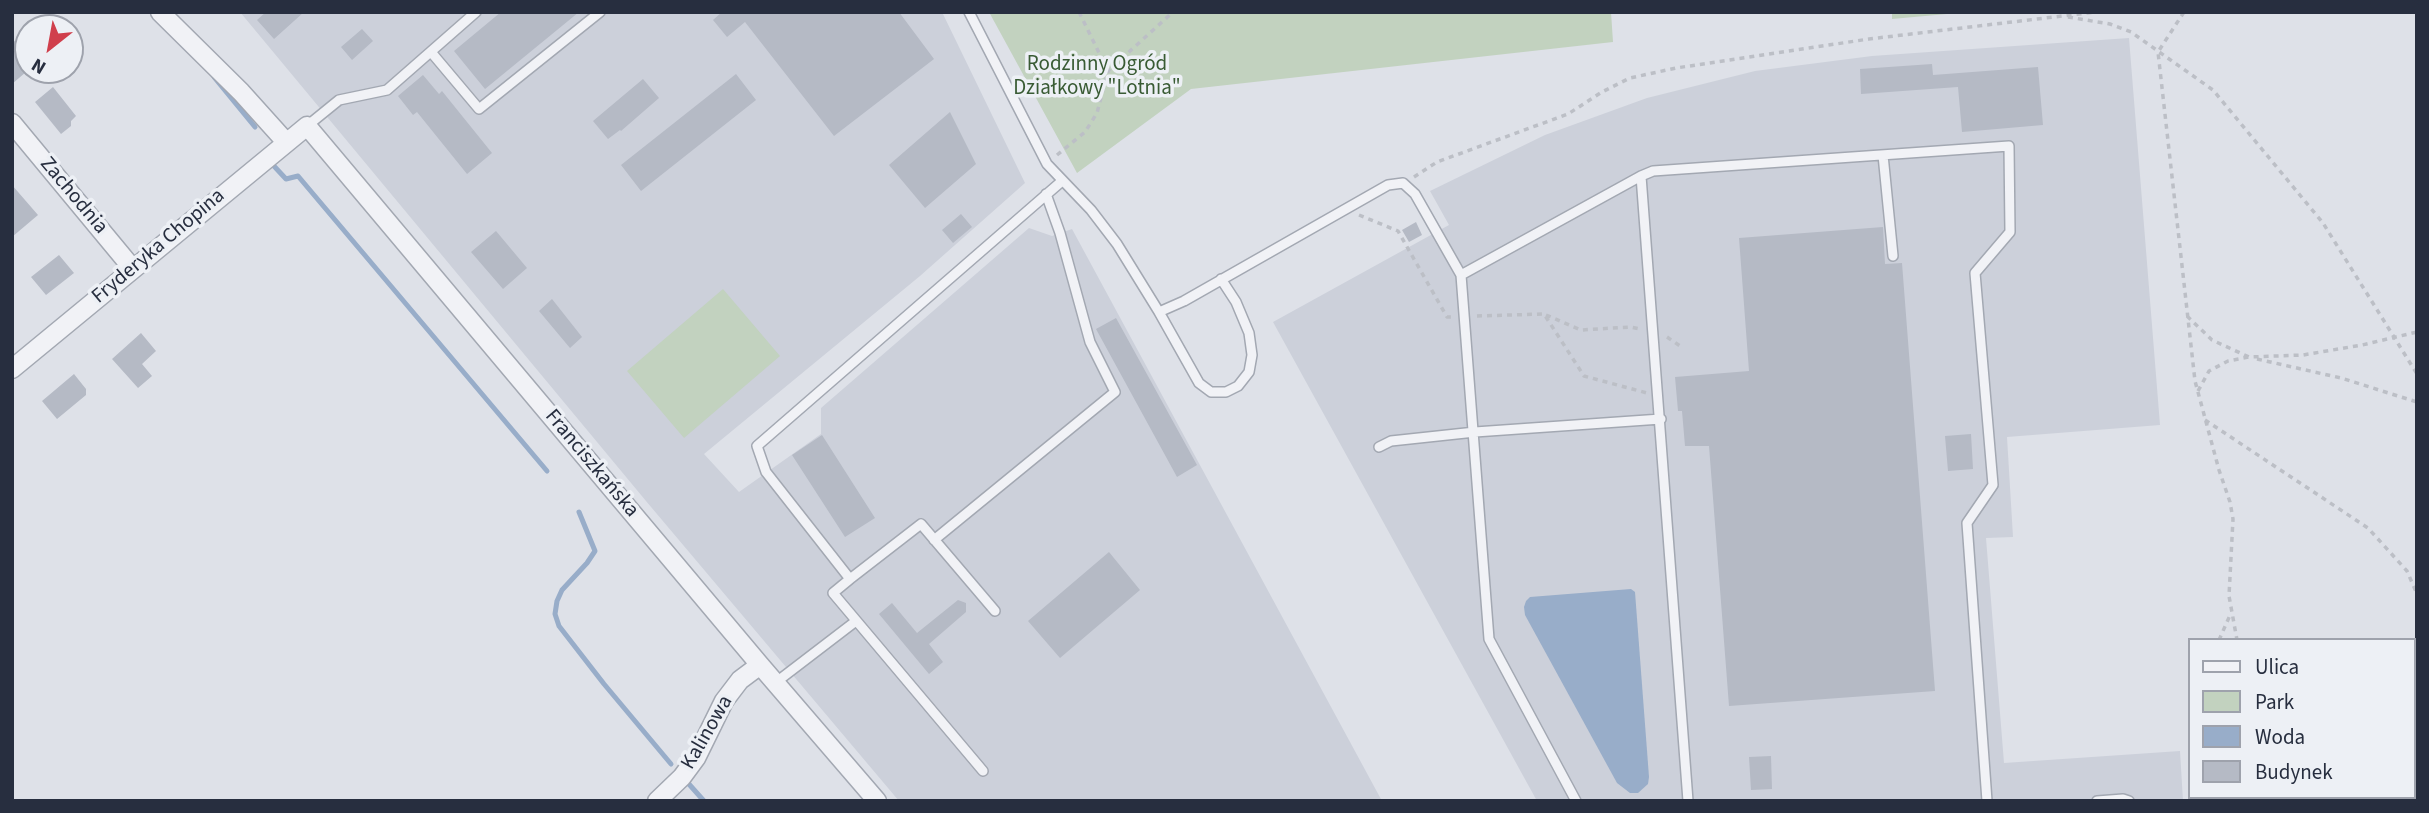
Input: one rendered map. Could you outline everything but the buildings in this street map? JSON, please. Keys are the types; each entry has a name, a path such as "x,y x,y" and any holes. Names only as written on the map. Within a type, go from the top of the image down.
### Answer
{"street":[{"path":"160,12 241,92 286,142"},
{"name":"Zachodnia","path":"12,123 133,269"},
{"name":"Fryderyka Chopina","path":"12,369 307,126"},
{"name":"Franciszkańska","path":"307,126 877,801"},
{"name":"Kalinowa","path":"657,801 682,777 696,758 724,701 740,680 760,665"}],"lane":[{"path":"307,126 339,100 387,90 476,12"},
{"path":"431,51 479,109 600,12"},
{"path":"969,12 1047,164 1091,210 1118,244 1199,383 1211,392 1226,391 1238,386 1249,372 1252,355 1249,333 1236,302 1221,279"},
{"path":"1461,275 1653,171 2009,146 2010,232 1975,273 1993,485 1967,523 1987,801"},
{"path":"1884,155 1893,256"},
{"path":"1641,176 1688,801"},
{"path":"850,579 766,472 757,446 1062,181"},
{"path":"1160,312 1388,185 1404,184 1415,194 1461,275 1489,639 1576,801"},
{"path":"934,540 1115,392 1090,342 1060,233 1046,194"},
{"path":"1379,447 1391,440 1661,419"},
{"path":"983,771 833,593 921,524 995,611"},
{"path":"775,683 856,621"},
{"path":"2097,801 2129,801"}],"path":[{"path":"1079,12 1108,71"},
{"path":"1160,12 1164,20"},
{"path":"1064,149 1085,132 1097,113 1108,71 1173,12"},
{"path":"1404,184 1437,162 1568,114 1630,78 1676,68 1856,41 2096,12"},
{"path":"2184,12 2158,52 2197,394 2230,502 2232,519 2229,596 2237,638"},
{"path":"2061,16 2110,24 2131,32 2213,90 2323,223 2417,374"},
{"path":"1345,209 1398,231 1447,317 1544,314 1581,330 1630,327 1653,331 1661,333 1683,348"},
{"path":"1544,314 1584,376 1659,397"},
{"path":"2187,316 2212,340 2249,357 2341,378 2417,402"},
{"path":"2197,394 2209,371 2228,361 2249,357 2303,355 2394,339 2417,332"},
{"path":"2204,420 2368,528 2407,571 2417,594"},
{"path":"2220,638 2231,612"}],"shaded area":[{"path":"240,12 942,12 1025,183 920,276 704,454 739,492 821,434 821,408 1029,228 1052,236 1072,229 1382,801 899,801"},
{"path":"2129,38 2160,425 2007,437 2013,537 1986,538 2004,763 2180,751 2183,801 1537,801 1273,322 1449,225 1430,191 1545,135 1647,98 1755,71 1872,56"}],"green space":[{"name":"Rodzinny Ogród Działkowy \"Lotnia\"","path":"989,12 1611,12 1613,42 1191,89 1077,173"},
{"path":"1892,12 1969,12 1892,19"},
{"path":"723,289 780,356 684,438 627,371"}],"water":[{"path":"1631,589 1635,592 1649,777 1648,784 1638,793 1630,793 1617,783 1525,615 1524,607 1530,597"}],"waterway":[{"path":"214,77 255,127"},
{"path":"273,165 286,179 298,176 547,471"},
{"path":"579,512 595,551 562,590 555,614 559,626 671,764"},
{"path":"688,783 704,801"}]}
